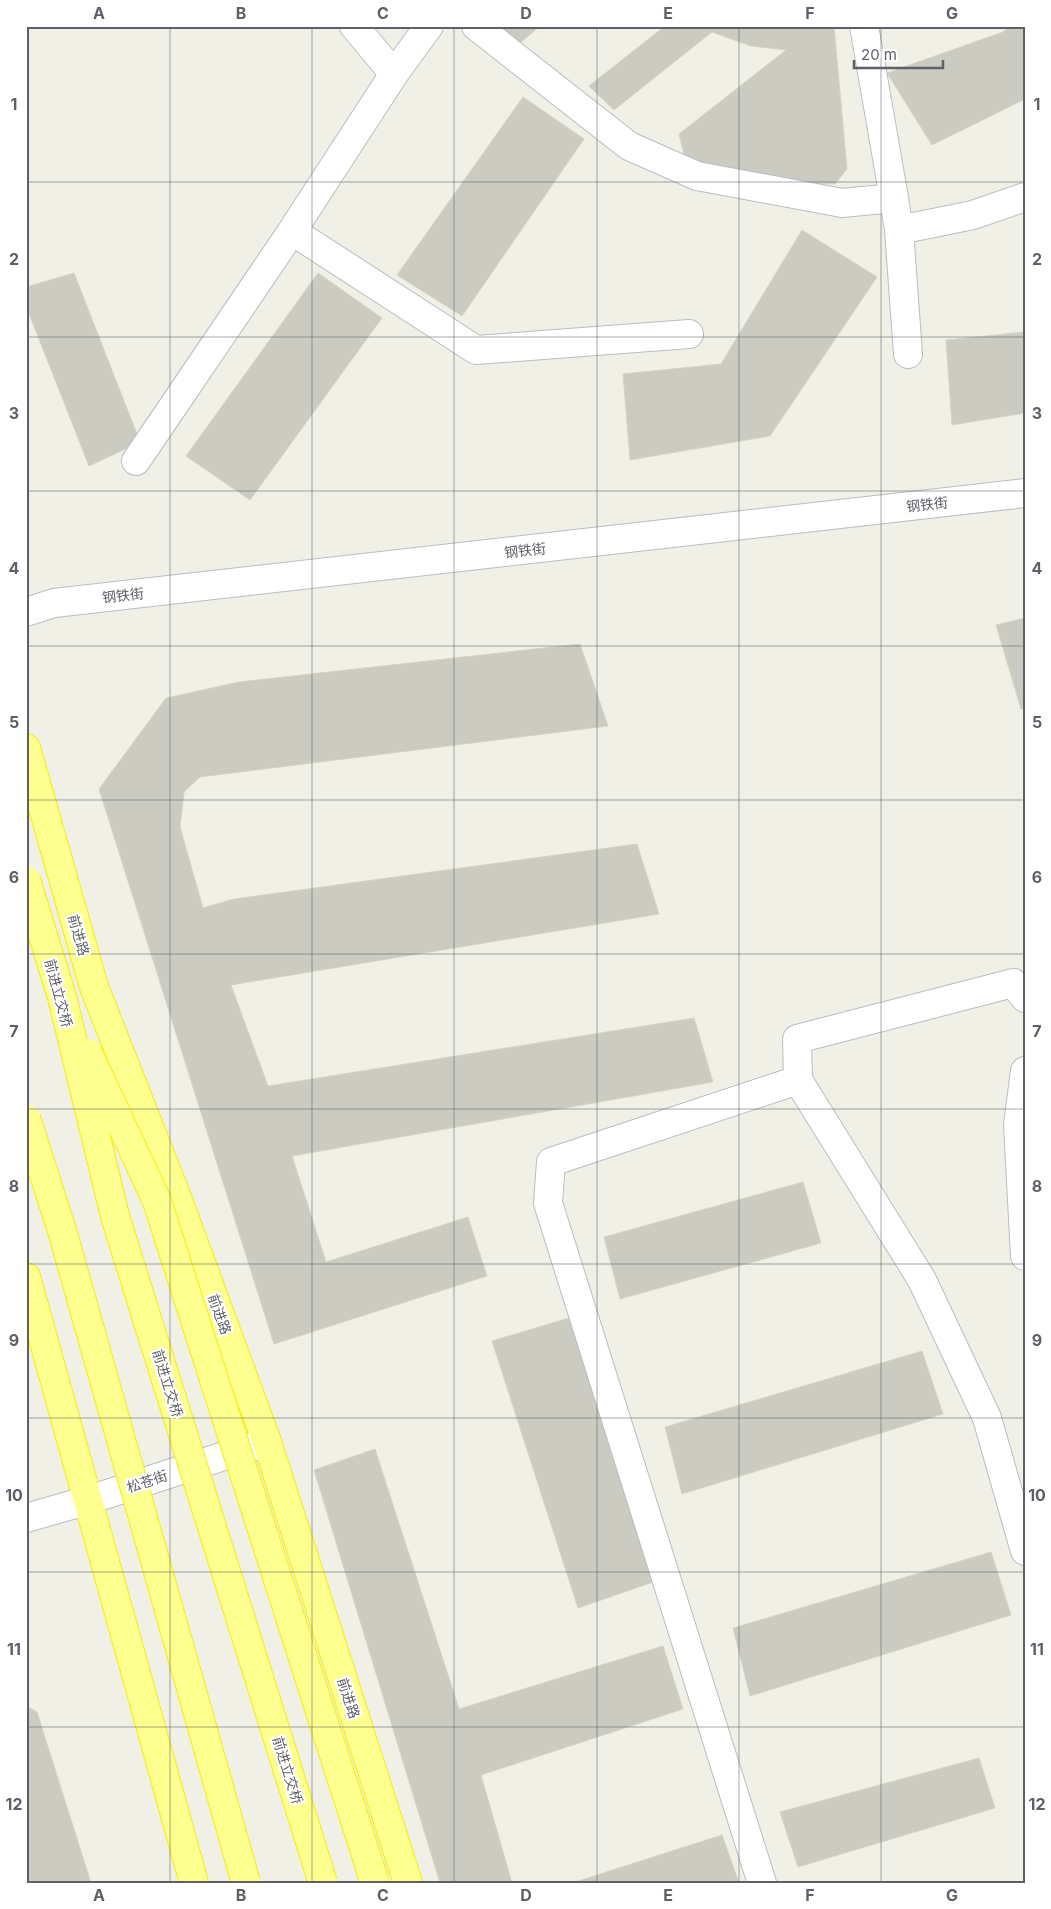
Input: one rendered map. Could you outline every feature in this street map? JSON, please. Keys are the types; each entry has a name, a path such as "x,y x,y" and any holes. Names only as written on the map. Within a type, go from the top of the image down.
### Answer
{"highway":[{"name":"前进路","path":"26,748 94,987 176,1195 267,1442 408,1883"},
{"name":"前进立交桥","path":"26,880 62,997 115,1216 323,1883"},
{"path":"62,997 157,1201 375,1883"},
{"path":"26,1118 68,1253 246,1883"},
{"path":"26,1277 194,1883"}],"street":[{"path":"354,26 394,74"},
{"path":"136,461 292,231 394,74 429,26"},
{"path":"476,26 629,146 697,176 842,203 894,198"},
{"path":"864,26 899,230 908,354"},
{"path":"899,230 973,215 1025,197"},
{"path":"292,231 476,350 689,334"},
{"name":"钢铁街","path":"26,612 54,603 1025,493"},
{"path":"1021,983 797,1039 798,1080 922,1280 987,1418 1025,1551"},
{"path":"1025,1071 1018,1125 1025,1256"},
{"path":"762,1883 548,1203 551,1162 798,1080"},
{"name":"松苍街","path":"26,1518 89,1500 267,1442"}],"building":[{"path":"494,26 540,26 513,49"},
{"path":"665,26 834,26 847,169 835,184 806,183 757,177 685,158 679,134 786,50 751,46 712,32 614,110 589,86"},
{"path":"1010,26 1025,26 1025,99 932,145 887,73 1003,32"},
{"path":"523,97 584,139 462,316 397,275"},
{"path":"802,230 877,277 770,436 630,460 623,374 721,364"},
{"path":"74,273 140,442 89,466 26,306 26,287"},
{"path":"318,273 382,318 250,500 186,456"},
{"path":"1025,332 1025,413 952,425 946,340"},
{"path":"1025,618 1025,708 1021,709 996,625"},
{"path":"580,644 608,726 200,777 184,792 180,827 203,908 234,899 637,844 659,914 231,985 268,1086 694,1018 713,1082 292,1156 326,1262 468,1217 487,1276 274,1344 99,789 166,698 239,682"},
{"path":"803,1182 821,1243 620,1299 604,1237"},
{"path":"569,1318 653,1582 578,1608 492,1341"},
{"path":"922,1351 943,1414 682,1494 665,1427"},
{"path":"375,1449 459,1709 663,1646 683,1709 481,1775 512,1883 440,1883 314,1470"},
{"path":"991,1552 1011,1615 750,1696 733,1628"},
{"path":"26,1706 37,1712 91,1883 26,1883"},
{"path":"979,1758 995,1808 798,1867 780,1812"},
{"path":"722,1835 739,1883 572,1883"}]}
